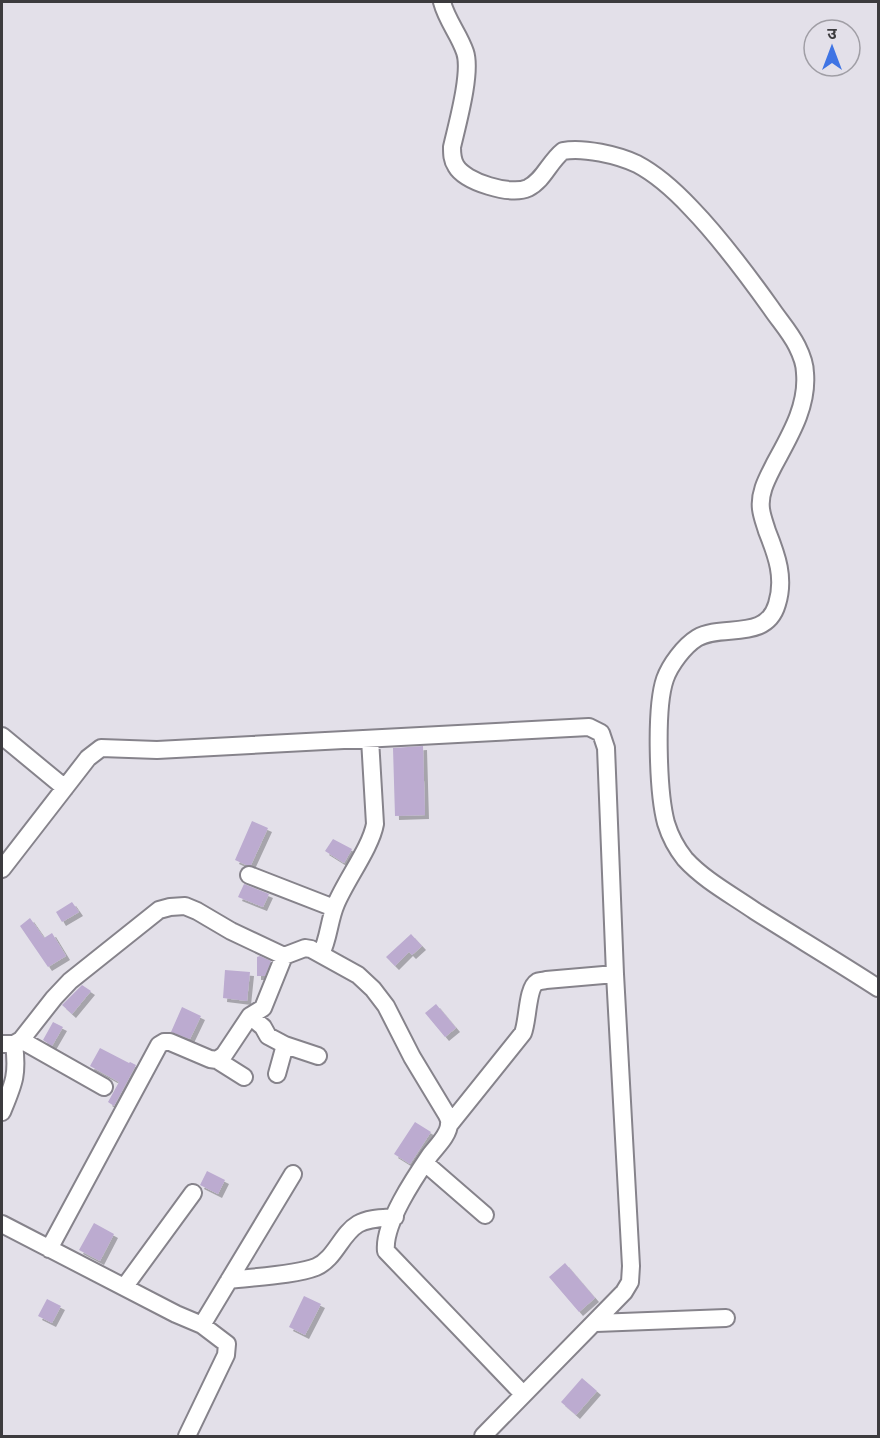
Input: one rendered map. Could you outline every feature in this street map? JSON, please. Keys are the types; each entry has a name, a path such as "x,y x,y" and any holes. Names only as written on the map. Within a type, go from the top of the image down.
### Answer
{"street":[{"path":"442,2 448,22 467,57 467,71 452,147 452,158 462,173 473,181 509,191 519,191 536,183 563,151 584,150 636,164 657,178 691,207 762,295 796,343 803,360 805,373 804,402 765,483 761,500 763,519 779,563 781,577 777,603 774,613 762,625 749,629 703,634 693,640 668,674 660,713 663,809 674,842 685,859 698,871 726,892 879,988"},
{"path":"2,869 88,758 101,748 157,750 590,727 601,733 606,748 630,1282 596,1323 483,1436"},
{"path":"2,736 65,788"},
{"path":"321,954 334,908 346,881 373,835 375,824 370,739"},
{"path":"249,875 334,908"},
{"path":"12,1043 70,981 159,910 170,906 185,906 284,956 305,948 321,954 358,975 386,1006 450,1124"},
{"path":"217,1060 224,1055 250,1016 263,1008 284,956"},
{"path":"523,1395 386,1251 385,1241 395,1217 425,1163 450,1124 523,1033 527,1023 531,988 536,982 615,974"},
{"path":"250,1016 263,1027 268,1036 285,1045 318,1056"},
{"path":"49,1249 159,1045 170,1042 217,1060 244,1077"},
{"path":"12,1043 104,1087"},
{"path":"2,1112 15,1081 16,1066 12,1043"},
{"path":"277,1074 285,1045"},
{"path":"425,1163 485,1215"},
{"path":"202,1325 292,1174"},
{"path":"125,1286 193,1193"},
{"path":"229,1280 305,1270 318,1266 360,1223 395,1217"},
{"path":"2,1224 176,1314 202,1325 222,1338 227,1344 227,1349 187,1437"},
{"path":"596,1323 726,1318"}],"building":[{"path":"423,746 425,815 395,816 393,748"},
{"path":"252,821 268,828 251,865 246,865 235,860"},
{"path":"333,839 352,849 344,863 325,851"},
{"path":"244,884 269,894 263,907 238,897"},
{"path":"72,902 79,912 62,922 56,912"},
{"path":"30,918 44,938 52,933 66,956 48,967 20,926"},
{"path":"411,934 422,946 412,955 409,952 395,966 386,957"},
{"path":"257,957 271,961 265,976 257,976"},
{"path":"225,970 250,972 247,1001 223,998"},
{"path":"82,985 91,991 72,1014 62,1005"},
{"path":"436,1004 456,1028 445,1037 425,1013"},
{"path":"182,1007 201,1016 190,1039 171,1032"},
{"path":"53,1022 63,1027 52,1046 43,1040"},
{"path":"100,1048 136,1065 114,1106 108,1102 119,1082 90,1066"},
{"path":"415,1122 431,1132 410,1164 394,1154"},
{"path":"207,1171 225,1180 218,1194 200,1185"},
{"path":"94,1223 114,1234 100,1261 79,1250"},
{"path":"565,1263 595,1298 579,1312 549,1277"},
{"path":"304,1296 321,1304 305,1335 289,1327"},
{"path":"47,1299 61,1306 52,1323 38,1316"},
{"path":"582,1378 597,1391 576,1415 561,1402"}]}
